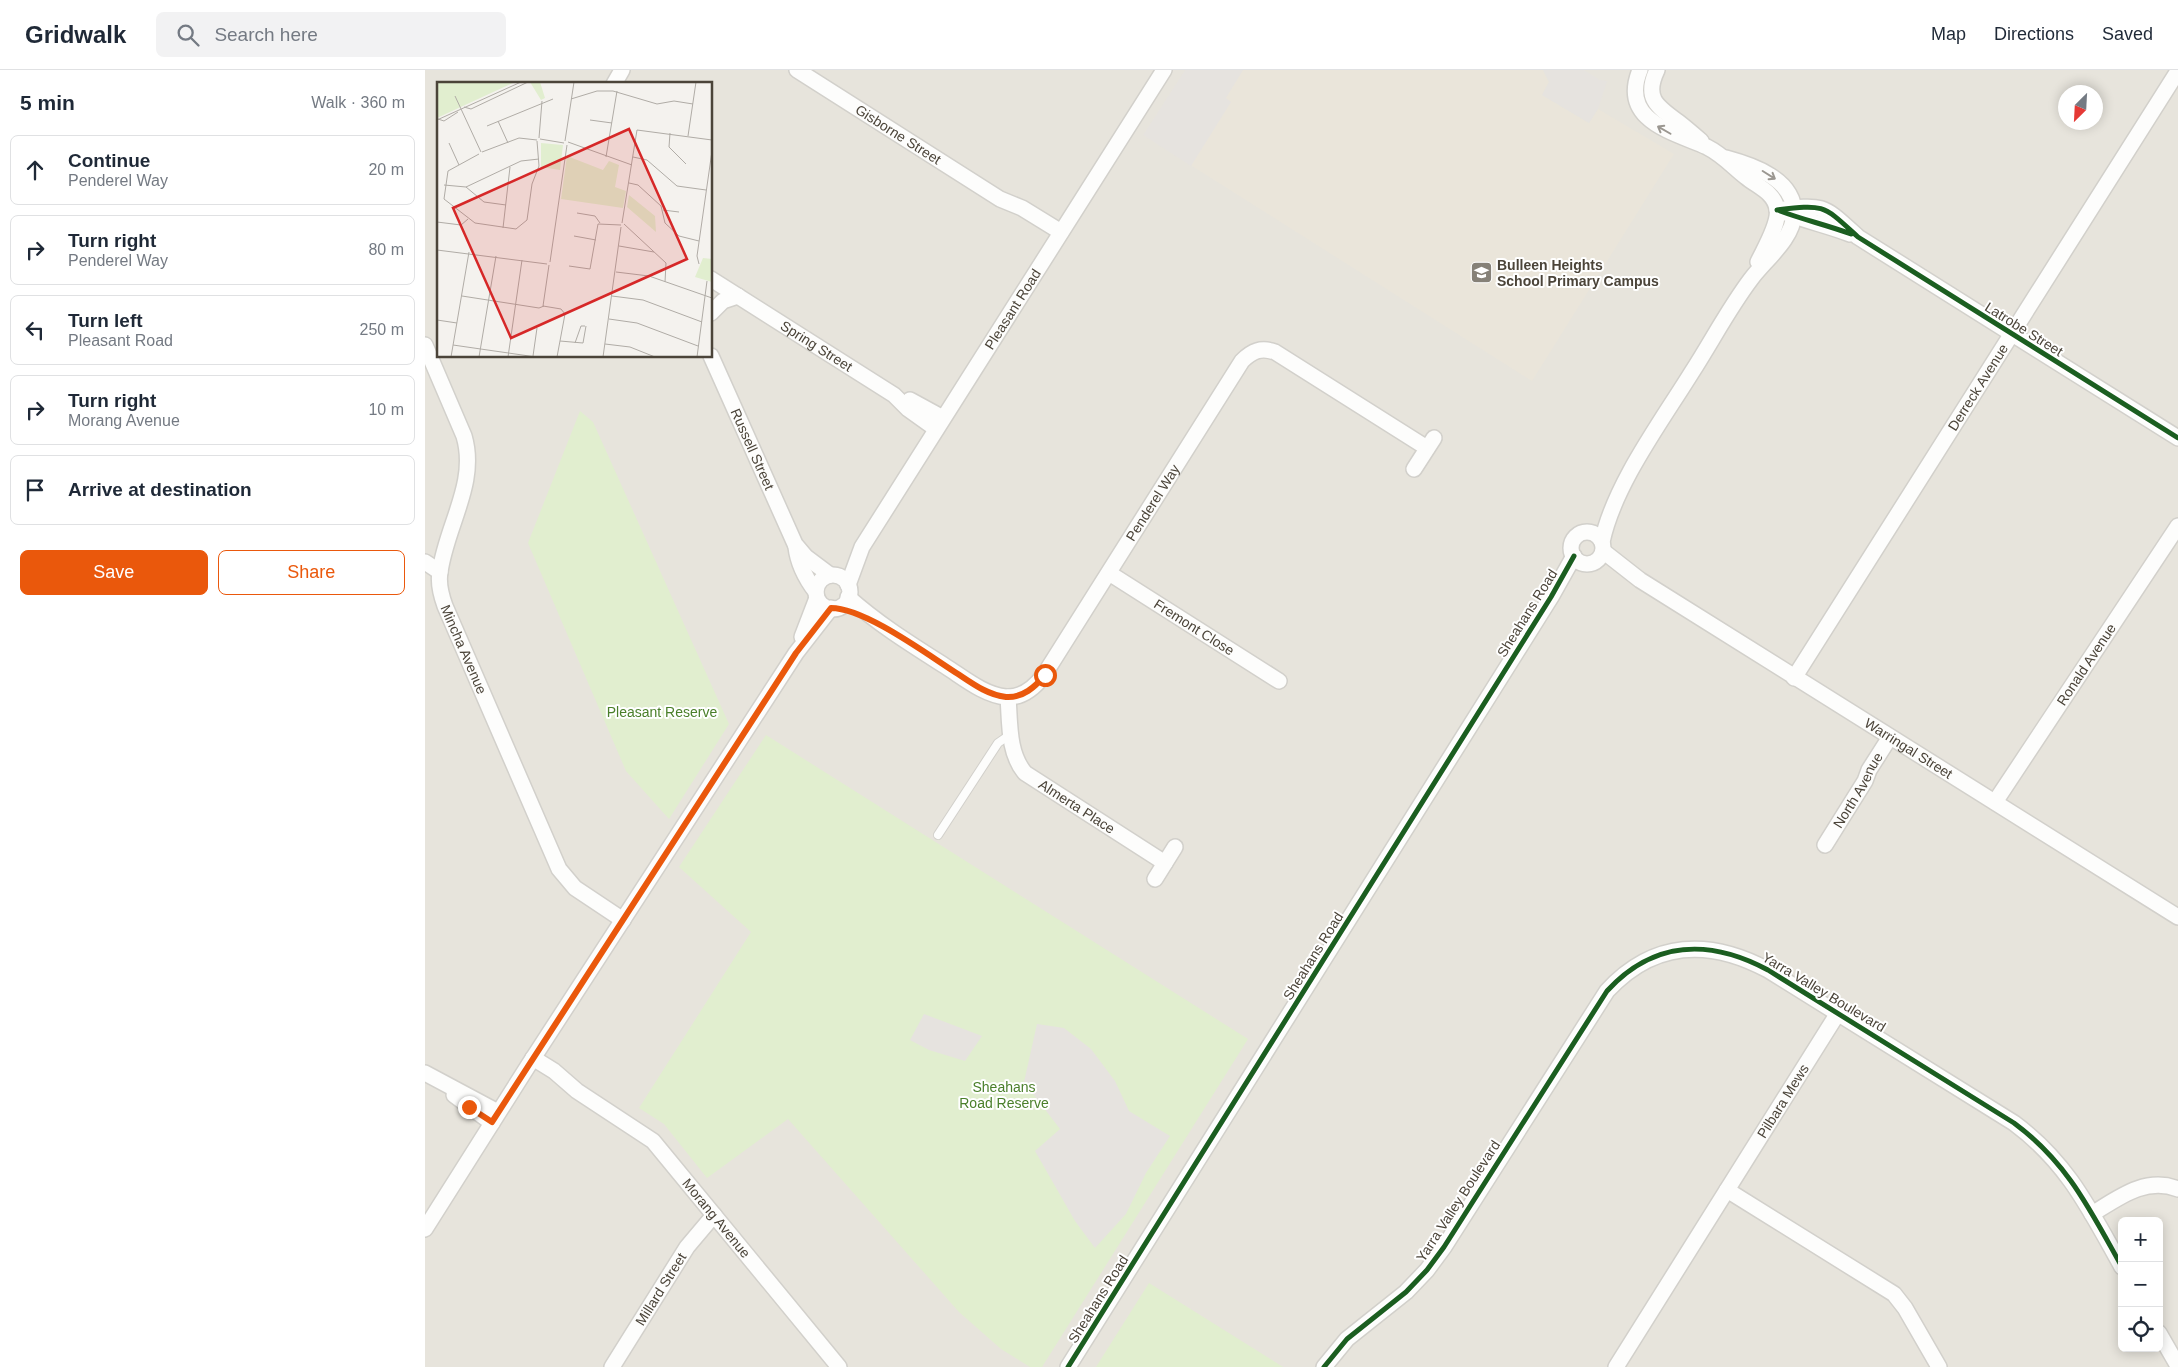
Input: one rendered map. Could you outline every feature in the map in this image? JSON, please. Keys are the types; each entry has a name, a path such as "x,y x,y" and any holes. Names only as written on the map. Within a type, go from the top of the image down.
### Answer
{"street":[{"path":"615,82 622,70"},
{"name":"Gisborne Street","path":"797,70 1000,199 1016,215 1058,236"},
{"name":"Pleasant Road","path":"425,1229 495,1117 796,653 841,600 862,547 1164,70"},
{"path":"1640,70 1635,94 1644,113 1654,124 1670,134 1707,147 1726,158 1751,165 1773,178 1783,187 1791,200 1794,212"},
{"path":"1657,70 1651,90 1654,101 1660,109 1679,122 1707,147"},
{"name":"Derreck Avenue","path":"1794,678 2178,71"},
{"path":"1726,158 1746,178 1765,190 1774,199 1777,210"},
{"name":"Latrobe Street","path":"1777,210 1794,212 1811,206 1824,209 1858,237 2178,438"},
{"name":"Sheahans Road","path":"1551,597 1596,550 1608,499 1631,470 1750,280 1777,219 1777,210"},
{"name":"Sheahans Road","path":"1750,280 1784,240 1793,223 1794,212"},
{"name":"Spring Street","path":"713,280 895,395 908,409 940,423"},
{"path":"713,311 723,301 738,296"},
{"name":"Mincha Avenue","path":"425,345 464,436 468,450 468,474 440,572 441,593 445,606 555,864 567,881 575,888 623,920"},
{"name":"Penderel Way","path":"1008,697 1022,694 1038,683 1247,356 1260,349 1275,352 1430,443 1414,469"},
{"name":"Russell Street","path":"712,358 795,544 807,581 817,595"},
{"name":"Ronald Avenue","path":"1995,802 2178,526"},
{"name":"Sheahans Road","path":"1068,1367 1551,597 1574,556 1572,552 1573,541 1580,534 1596,550"},
{"name":"Russell Street","path":"795,544 806,557 832,575 840,577 841,600"},
{"name":"Pleasant Road","path":"796,653 821,580 832,575 862,547"},
{"name":"Warringal Street","path":"1574,556 1582,563 1596,550 1794,678 2178,917"},
{"path":"425,562 440,572"},
{"name":"Fremont Close","path":"1109,573 1279,681"},
{"path":"817,595 822,605 841,600 986,691 1008,697"},
{"name":"Almerta Place","path":"1008,697 1011,734 1016,759 1025,773 1165,863"},
{"name":"North Avenue","path":"1825,845 1890,737"},
{"path":"1155,879 1175,847"},
{"name":"Yarra Valley Boulevard","path":"1324,1367 1347,1339 1407,1292 1427,1270 1597,1005 1619,979 1633,968 1652,958 1671,952 1692,949 1729,952 1748,959 1768,970 2006,1118 2032,1137 2065,1172 2119,1262"},
{"name":"Pilbara Mews","path":"1616,1367 1838,1013"},
{"name":"Morang Avenue","path":"531,1062 554,1071 577,1091 653,1141 839,1367"},
{"path":"425,1073 440,1082 469,1107 495,1117"},
{"path":"2092,1214 2133,1190 2144,1186 2167,1185 2178,1189"},
{"path":"1727,1190 1894,1294 1905,1308 1939,1367"},
{"name":"Millard Street","path":"612,1367 687,1247 714,1214"},
{"path":"2163,1340 2178,1366"}],"lane":[{"path":"938,835 998,743 1011,734"}],"shaded area":[{"path":"425,70 2178,70 2178,1367 425,1367"},
{"name":"Bulleen Heights School Primary Campus","path":"1185,70 1543,70 1549,82 1542,95 1589,123 1598,109 1674,154 1532,381 1143,135"},
{"path":"1185,70 1243,70 1226,98 1231,102 1191,166 1143,135"},
{"path":"1543,70 1584,70 1600,80 1607,81 1598,109 1589,123 1542,95 1549,82"},
{"path":"924,1014 982,1036 965,1061 929,1050 910,1040"},
{"path":"1037,1024 1064,1028 1091,1049 1115,1081 1129,1111 1170,1136 1146,1173 1126,1214 1095,1248 1075,1221 1035,1151 1060,1129 1024,1082"}],"green space":[{"name":"Pleasant Reserve","path":"580,411 593,422 729,724 669,819 626,771 528,543"},
{"name":"Sheahans Road Reserve","path":"766,735 1248,1039 1042,1367 1030,1367 1001,1349 959,1312 788,1119 707,1178 664,1124 639,1108 751,932 679,867"},
{"path":"1149,1283 1283,1367 1096,1367"}],"cycle path":[{"path":"1777,210 1814,207 1830,213 1858,237 2178,438"},
{"path":"1780,211 1851,234"},
{"path":"1068,1367 1551,597 1574,556"},
{"path":"1324,1367 1347,1339 1406,1292 1427,1270 1444,1247 1607,991 1625,974 1644,962 1663,954 1683,950 1725,953 1768,970 2014,1123 2033,1138 2063,1171 2088,1207 2119,1262"}],"place":[{"name":"Bulleen Heights School Primary Campus","path":"1481,273"}],"route":[{"path":"469,1107 492,1122 796,653 831,608 838,608 849,612 888,630 977,686 996,695 1008,697 1022,694 1032,689 1045,675"}]}
